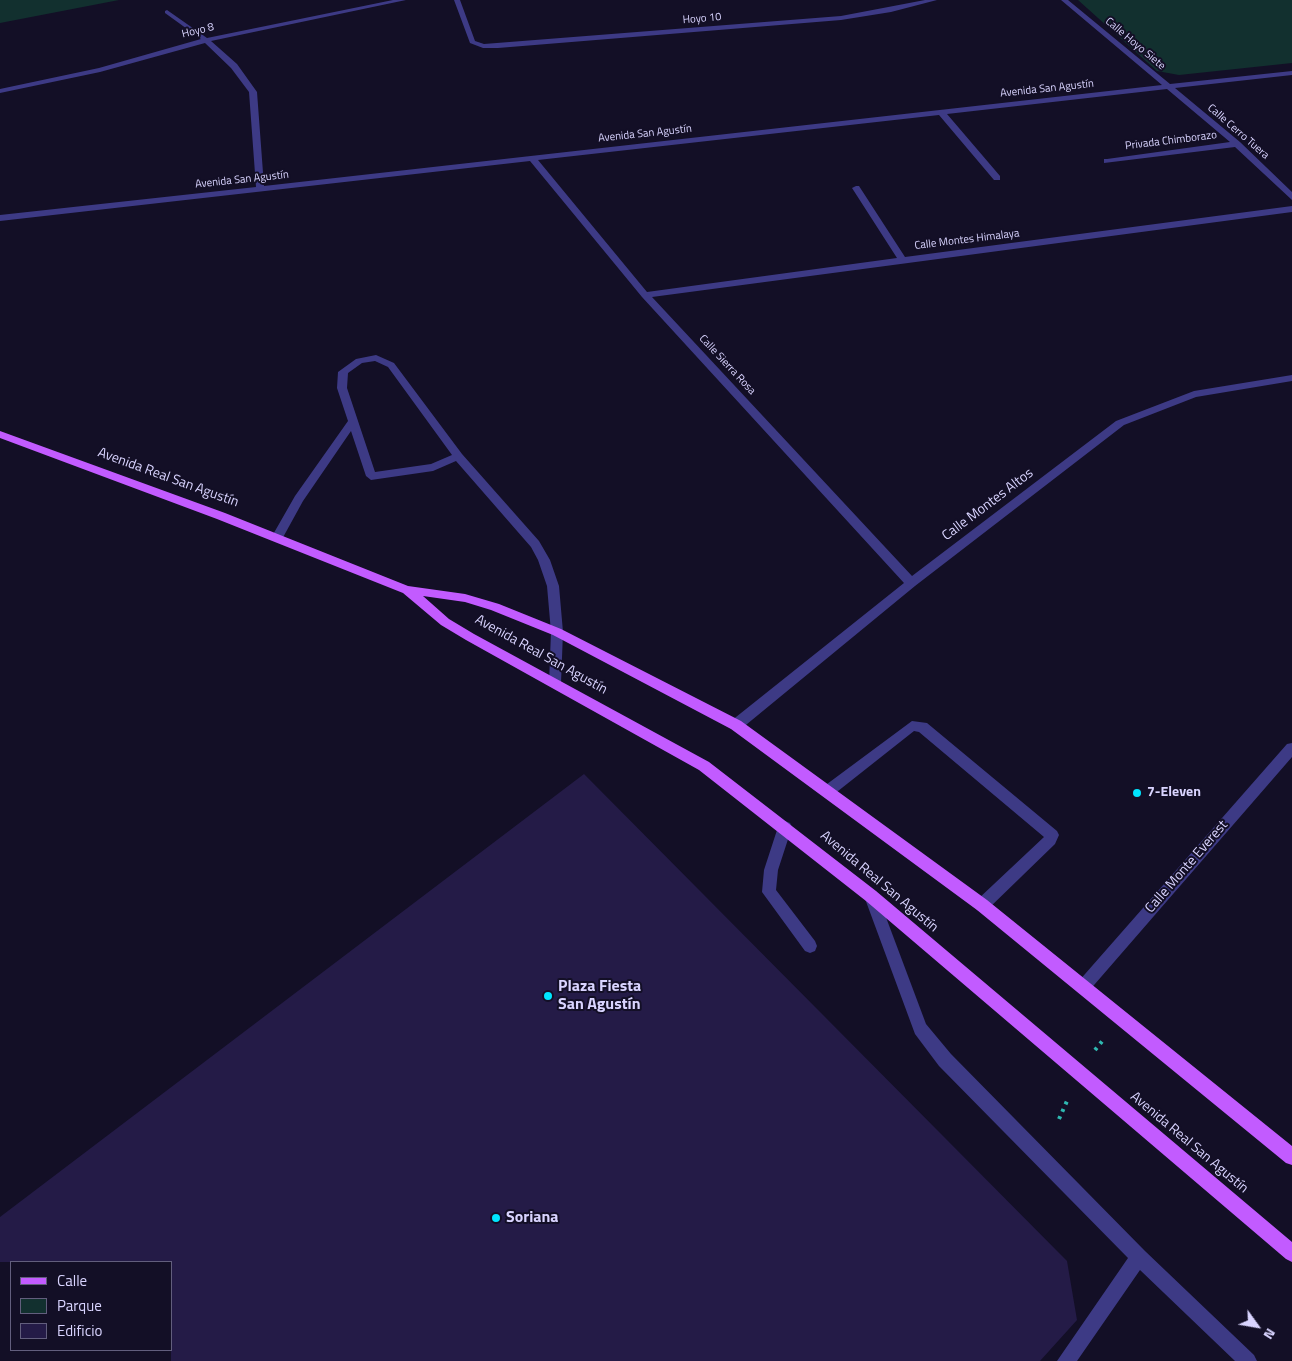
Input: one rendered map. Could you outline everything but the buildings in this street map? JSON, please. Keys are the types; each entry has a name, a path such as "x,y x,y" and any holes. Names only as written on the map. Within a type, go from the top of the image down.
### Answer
{"main road":[{"name":"Avenida Real San Agustín","path":"0,434 277,538 406,590 465,598 495,607 557,632 736,725 982,905 1292,1157"},
{"name":"Avenida Real San Agustín","path":"406,590 445,622 704,766 785,827 871,896 1292,1253"}],"street":[{"name":"Hoyo 8","path":"0,91 100,70 206,40 403,0"},
{"name":"Hoyo 10","path":"457,0 472,42 484,46 841,18 891,10 934,0"},
{"name":"Calle Hoyo Siete","path":"1064,0 1167,87"},
{"path":"167,12 206,40 234,66 253,92 260,189"},
{"name":"Avenida San Agustín","path":"0,218 1292,73"},
{"name":"Calle Cerro Tuera","path":"1167,87 1237,144 1292,197"},
{"path":"941,112 997,178"},
{"name":"Privada Chimborazo","path":"1107,161 1237,144"},
{"name":"Calle Sierra Rosa","path":"532,158 645,295 911,582"},
{"path":"856,188 903,260"},
{"name":"Calle Montes Himalaya","path":"645,295 1292,209"},
{"path":"458,456 433,467 371,476 342,388 343,372 359,361 376,358 391,365 458,456 535,544 551,580 557,632 555,683"},
{"name":"Calle Montes Altos","path":"736,725 911,582 1120,423 1194,394 1292,378"},
{"path":"277,538 299,499 354,421"},
{"path":"828,791 912,726 922,727 1052,835 1050,840 982,905"},
{"name":"Calle Monte Everest","path":"1083,987 1292,748"},
{"path":"785,827 771,870 769,892 810,946"},
{"path":"871,896 920,1029 974,1092 1139,1258 1248,1361"},
{"path":"1066,1361 1139,1258"}],"green space":[{"path":"0,0 119,0 0,23"},
{"path":"1078,0 1292,0 1292,63 1179,75 1157,71"}],"place":[{"name":"7-Eleven","path":"1137,793"},
{"name":"Plaza Fiesta San Agustín","path":"548,996"},
{"name":"Soriana","path":"496,1218"}]}
